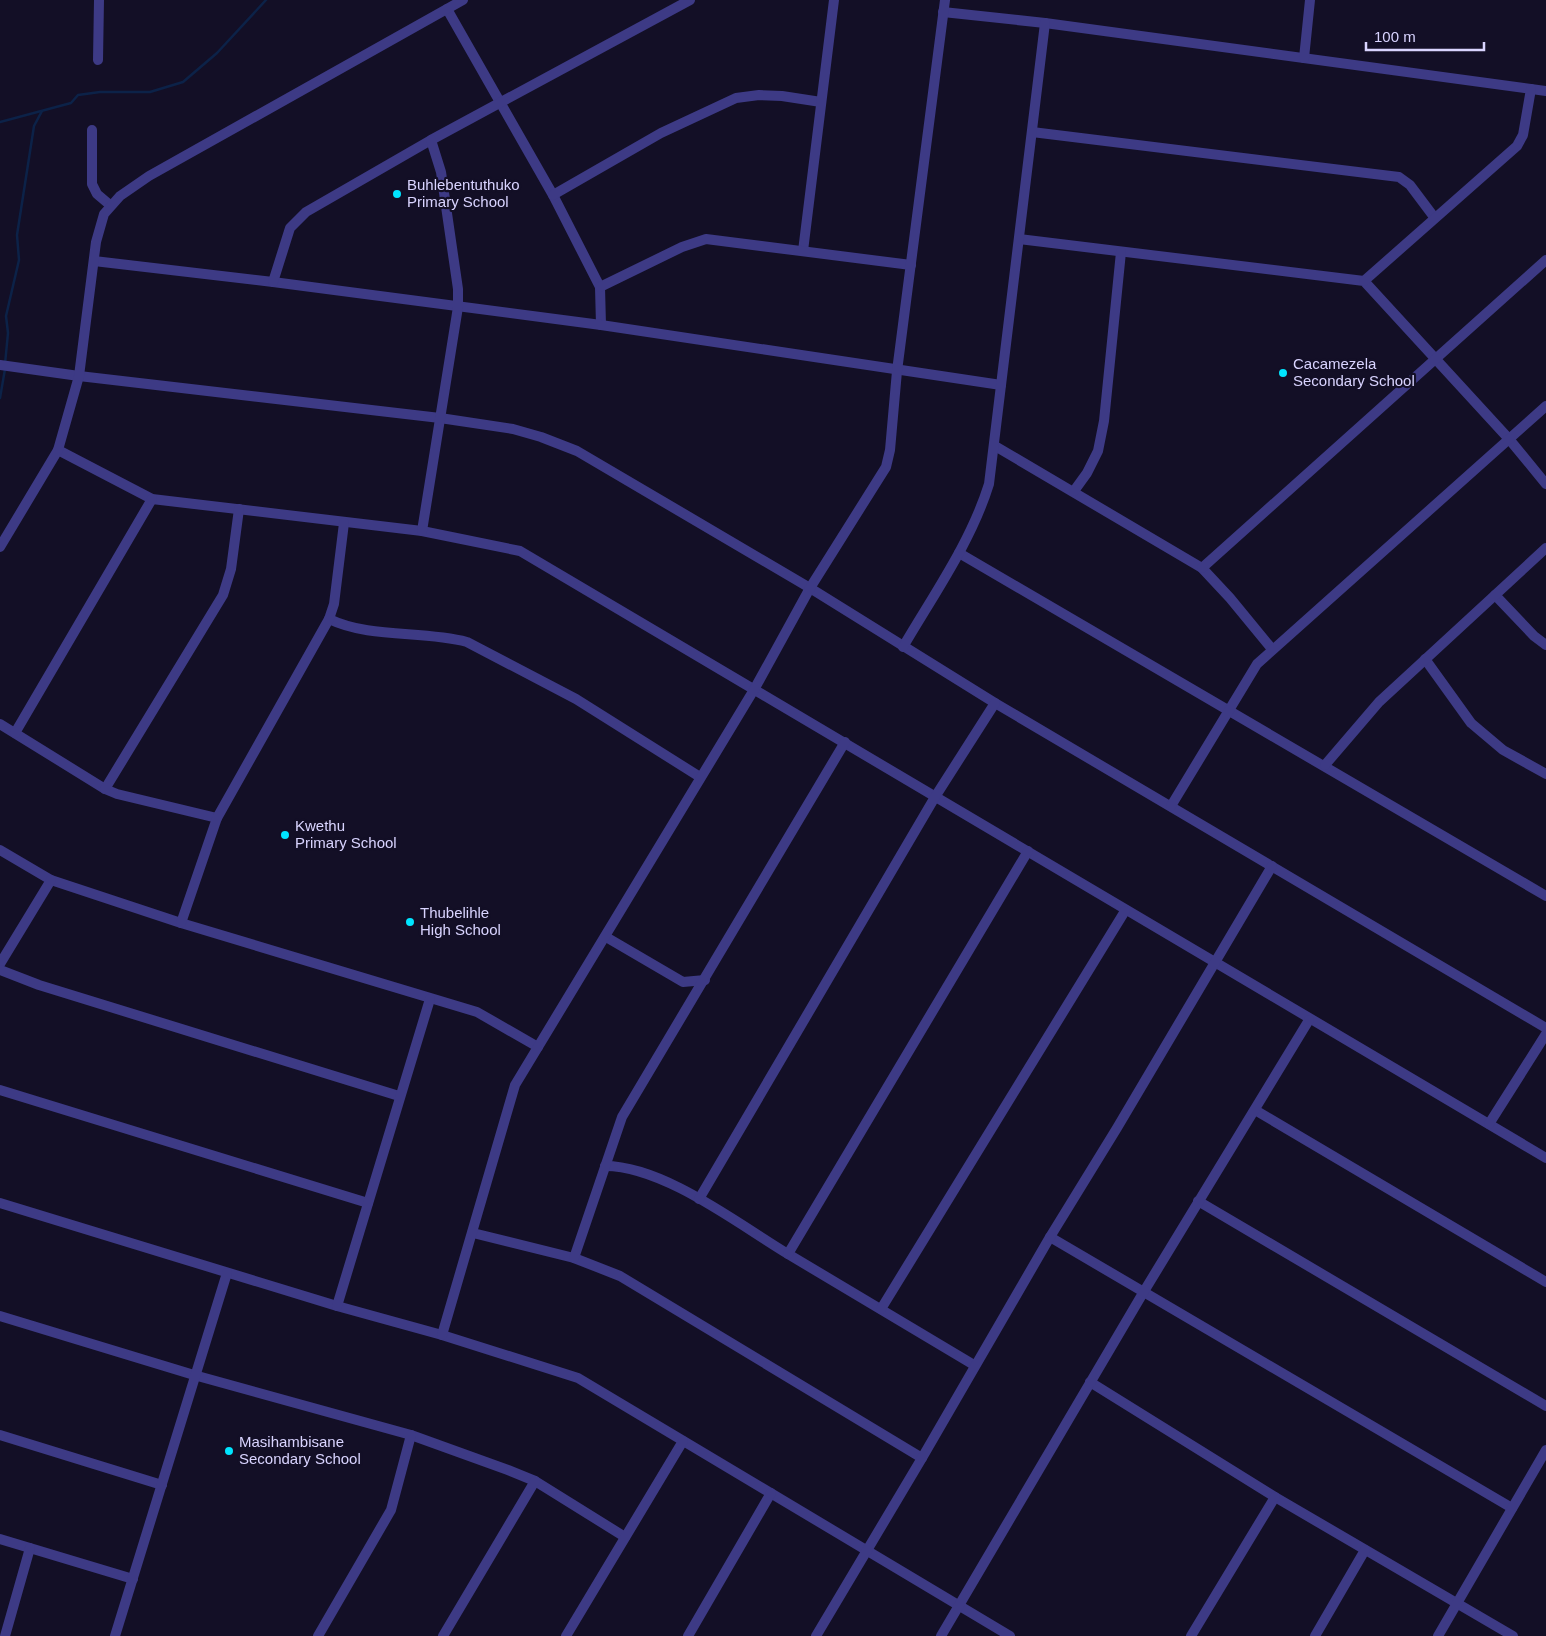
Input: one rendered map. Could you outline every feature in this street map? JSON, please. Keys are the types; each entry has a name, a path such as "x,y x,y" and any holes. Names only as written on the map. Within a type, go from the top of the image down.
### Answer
{"street":[{"path":"98,60 99,0"},
{"path":"0,547 58,450 79,376 100,226 110,205 149,176 463,0"},
{"path":"273,282 286,238 297,218 501,101 690,0"},
{"path":"803,251 832,0"},
{"path":"442,1335 473,1233 510,1097 755,688 810,588 886,467 890,450 897,371 945,0"},
{"path":"1304,58 1310,0"},
{"path":"447,9 553,195 600,287 601,325"},
{"path":"943,12 1045,23 1546,91"},
{"path":"903,647 959,553 981,510 989,484 1045,23"},
{"path":"1364,281 1434,217 1517,146 1523,135 1531,89"},
{"path":"553,195 661,133 736,98 760,95 782,96 821,102"},
{"path":"92,130 92,184 97,194 110,205"},
{"path":"1032,132 1399,177 1410,185 1434,217"},
{"path":"422,531 458,307 458,289 443,180 431,140"},
{"path":"600,287 699,240 717,238 911,265"},
{"path":"1019,239 1364,281 1509,439 1546,484"},
{"path":"1074,491 1087,474 1098,452 1104,421 1122,252"},
{"path":"1202,568 1546,260"},
{"path":"94,261 273,282 601,325 897,371 1001,385"},
{"path":"0,364 79,376 440,418 513,429 568,447 810,588 995,703 1546,1028"},
{"path":"1171,806 1250,673 1272,649 1546,406"},
{"path":"995,446 1202,568 1230,598 1272,649"},
{"path":"58,450 152,499 422,531 520,551 755,688 1125,911 1215,961 1309,1020 1546,1158"},
{"path":"15,733 152,499"},
{"path":"105,789 223,595 231,569 239,509"},
{"path":"181,923 217,818 329,619 334,604 344,523"},
{"path":"1325,765 1379,702 1546,548"},
{"path":"959,553 1325,765 1546,896"},
{"path":"1495,595 1534,636 1546,645"},
{"path":"329,619 342,625 363,630 448,638 467,642 576,699 700,777"},
{"path":"1425,659 1471,723 1503,750 1546,774"},
{"path":"699,1199 935,797 995,703"},
{"path":"0,724 116,794 217,818"},
{"path":"574,1258 622,1117 632,1097 705,980 844,742"},
{"path":"0,850 51,880 181,923 491,1019 538,1048"},
{"path":"788,1254 1028,852"},
{"path":"816,1636 922,1458 974,1365 1272,866"},
{"path":"0,964 51,880"},
{"path":"881,1309 1125,911"},
{"path":"606,937 682,982 705,980"},
{"path":"0,970 39,985 399,1096"},
{"path":"337,1306 399,1096 430,999"},
{"path":"941,1636 1143,1293 1309,1020"},
{"path":"1489,1124 1546,1034"},
{"path":"0,1090 368,1203"},
{"path":"1255,1110 1546,1282"},
{"path":"605,1166 620,1166 636,1170 699,1199 974,1365"},
{"path":"1198,1201 1546,1406"},
{"path":"0,1203 337,1306 442,1335 578,1378 1010,1636"},
{"path":"473,1233 574,1258 620,1276 922,1458"},
{"path":"1050,1237 1512,1508"},
{"path":"115,1636 227,1272"},
{"path":"0,1316 194,1375 411,1436 535,1481 625,1537"},
{"path":"1090,1382 1275,1497 1513,1636"},
{"path":"0,1435 162,1485"},
{"path":"318,1636 391,1510 411,1436"},
{"path":"566,1636 683,1441"},
{"path":"1438,1636 1546,1450"},
{"path":"443,1636 535,1481"},
{"path":"688,1636 771,1493"},
{"path":"1191,1636 1275,1497"},
{"path":"0,1539 133,1579"},
{"path":"5,1636 30,1548"},
{"path":"1315,1636 1365,1550"}],"waterway":[{"path":"0,122 71,103 78,95 100,92 150,92 183,82 217,53 266,0"},
{"path":"5,364 8,333 6,316 19,260 17,235 34,126 42,111"},
{"path":"0,398 5,369"}],"place":[{"name":"Buhlebentuthuko Primary School","path":"397,194"},
{"name":"Cacamezela Secondary School","path":"1283,373"},
{"name":"Kwethu Primary School","path":"285,835"},
{"name":"Thubelihle High School","path":"410,922"},
{"name":"Masihambisane Secondary School","path":"229,1451"}]}
